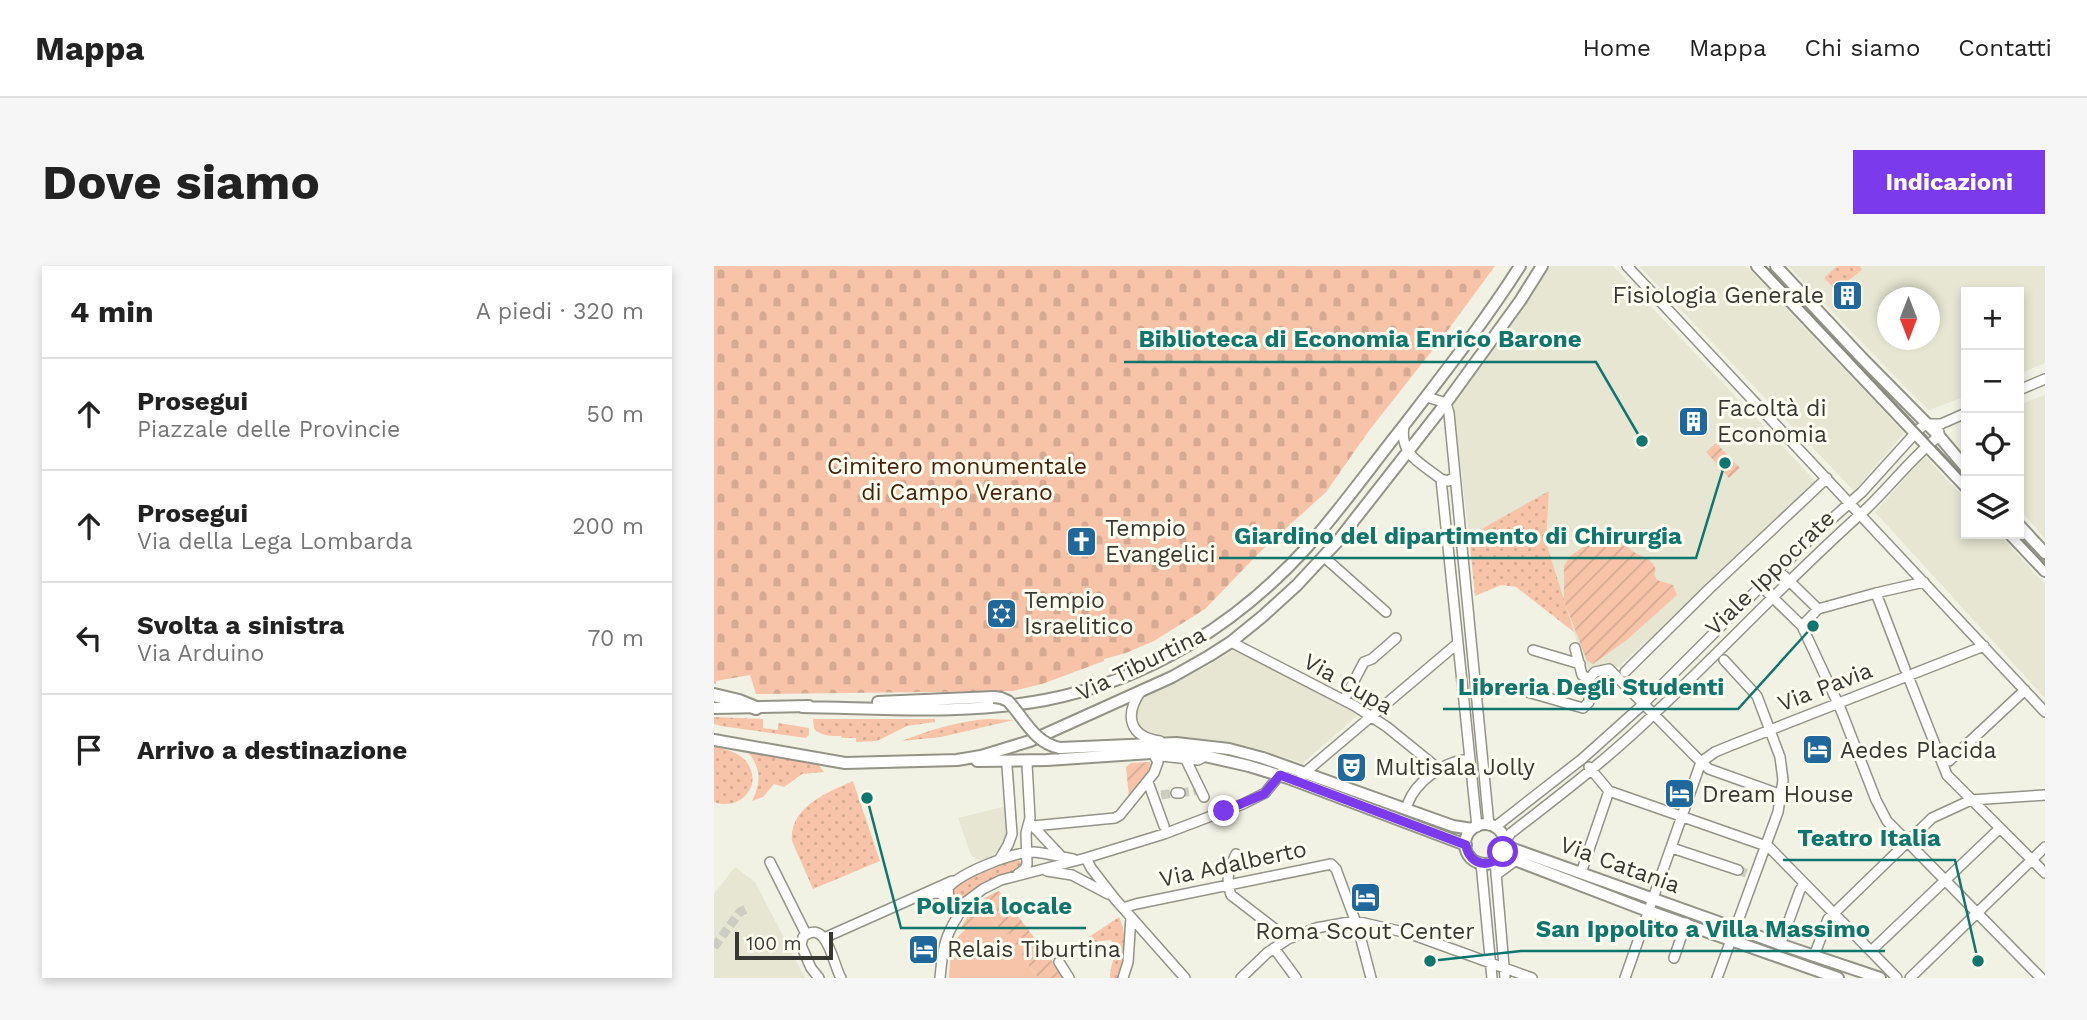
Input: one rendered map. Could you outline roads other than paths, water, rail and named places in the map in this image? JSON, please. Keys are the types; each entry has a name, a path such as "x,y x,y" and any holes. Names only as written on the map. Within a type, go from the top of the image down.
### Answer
{"highway":[{"path":"714,695 756,708"}],"main road":[{"name":"Via Tiburtina","path":"802,707 956,709 1027,703 1086,689 1130,674 1166,658 1219,627 1269,585 1308,546 1427,397 1520,266"},
{"name":"Via Tiburtina","path":"714,740 817,760 850,763 957,760 1003,751 1030,741 1180,673 1231,642 1290,592 1324,557 1446,403 1542,266"},
{"path":"1757,266 1961,482"},
{"path":"1776,266 1961,462"},
{"path":"2024,530 2045,553"},
{"path":"2015,539 2045,571"},
{"name":"Via Tiburtina","path":"714,708 1001,698 1008,701 1039,739 1048,745 1060,748 1176,743"},
{"path":"1176,743 1203,750"},
{"path":"957,760 1047,761 1203,750 1244,752 1283,771 1456,827 1492,826 1502,833 1504,847 1481,863 1469,855 1466,845 1468,835 1475,828"},
{"path":"1300,777 1466,845"},
{"name":"Via Catania","path":"1504,847 1519,857 1649,911 1686,923 1780,944 1880,978"},
{"name":"Via Catania","path":"1519,857 1581,873 1653,899 1838,978"}],"street":[{"path":"1627,266 2045,712"},
{"path":"2024,388 2045,379"},
{"path":"1427,397 1446,403 1492,826"},
{"path":"1927,424 1941,424 1961,415"},
{"path":"1405,424 1403,442 1407,452 1441,479 1448,481 1455,477"},
{"name":"Viale Ippocrate","path":"1492,826 1582,759 1643,704 1761,586 1862,492 1927,424"},
{"path":"1939,436 1941,424"},
{"name":"Viale Ippocrate","path":"1504,847 1653,715 1939,436"},
{"path":"1625,671 1827,478"},
{"path":"1441,479 1475,828"},
{"path":"1324,557 1386,612"},
{"path":"1778,570 1818,609"},
{"path":"1802,626 1818,609 1924,582"},
{"path":"1761,586 1802,626 1890,824 2041,978"},
{"path":"1876,593 1945,771 2045,873"},
{"path":"1455,610 1468,609"},
{"path":"1344,700 1364,662 1372,659 1396,638"},
{"name":"Via Cupa","path":"1231,642 1372,716 1440,769"},
{"path":"1300,777 1458,643"},
{"name":"Via Pavia","path":"1701,762 1715,752 1838,703 1906,672 1984,646"},
{"path":"1576,648 1582,676 1589,679"},
{"path":"1533,650 1580,664"},
{"path":"1717,978 1766,845 1782,795 1783,780 1781,763 1757,696 1724,660"},
{"path":"1512,686 1580,708 1585,707 1589,697 1589,679 1595,672 1609,669 1709,769 1782,795"},
{"path":"1142,690 1130,710 1133,725 1149,739 1176,743"},
{"path":"1949,761 2025,690"},
{"path":"1469,750 1482,749"},
{"path":"1031,824 1117,817 1148,782 1158,766 1153,753"},
{"path":"1582,759 1609,791 1766,845 1897,978"},
{"path":"1408,803 1417,788 1440,769 1450,763 1464,760"},
{"path":"1186,762 1204,797"},
{"path":"1625,978 1701,762"},
{"path":"1010,877 1026,868 1027,830 1031,824 1027,764"},
{"path":"999,860 1012,836 1007,766"},
{"path":"940,978 945,938 950,927 966,903 990,884 1166,833 1243,804 1265,793 1283,771"},
{"path":"1008,777 1027,775"},
{"path":"1148,782 1157,795 1164,826"},
{"path":"1581,873 1609,791"},
{"path":"1814,956 1828,919 1833,913 1906,841 1937,815 1972,800 2045,795"},
{"path":"1456,827 1475,813"},
{"path":"1031,824 1062,857"},
{"path":"1871,951 2000,828"},
{"path":"1496,875 1519,857 1514,841 1504,847 1496,875 1505,973"},
{"path":"1910,978 2045,847"},
{"path":"1672,848 1738,870"},
{"path":"824,939 999,860 1027,853 1044,853 1082,859 1185,978"},
{"path":"1236,854 1228,871 1230,890 1288,939"},
{"path":"770,862 806,934"},
{"path":"1481,863 1492,978"},
{"name":"Via Adalberto","path":"1123,908 1230,890 1331,864 1336,869 1355,920"},
{"path":"1035,871 1072,875 1115,900"},
{"path":"949,898 948,888 957,879"},
{"path":"1780,944 1804,884"},
{"path":"924,894 939,893 956,904 966,903"},
{"path":"1123,978 1127,965 1130,917"},
{"path":"1355,920 1371,978"},
{"path":"1241,978 1258,961 1288,939 1316,928 1355,920 1408,933 1490,963 1505,973 1532,978"},
{"path":"1674,958 1686,923"},
{"path":"835,967 828,976 818,976 801,947 801,940 806,934 816,932 824,939 841,978"},
{"path":"1274,948 1296,978"},
{"path":"1059,962 1069,978"}],"tunnel":[{"path":"1180,793 1201,790"},
{"path":"1161,795 1176,793"},
{"path":"1738,870 1750,875"},
{"path":"714,947 740,912 746,909"}],"tram line":[{"path":"1765,266 1962,476"},
{"path":"2021,539 2045,565"}],"place":[{"name":"Fisiologia Generale","path":"1847,295"},
{"name":"Facoltà di Economia","path":"1694,421"},
{"name":"Biblioteca di Economia Enrico Barone","path":"1642,441"},
{"name":"Giardino del dipartimento di Chirurgia","path":"1725,463"},
{"name":"Tempio Evangelici","path":"1082,541"},
{"name":"Tempio Israelitico","path":"1001,613"},
{"name":"Libreria Degli Studenti","path":"1813,626"},
{"name":"Aedes Placida","path":"1817,750"},
{"name":"Multisala Jolly","path":"1352,767"},
{"name":"Dream House","path":"1679,794"},
{"name":"Polizia locale","path":"867,798"},
{"name":"Roma Scout Center","path":"1365,897"},
{"name":"Relais Tiburtina","path":"924,949"},
{"name":"San Ippolito a Villa Massimo","path":"1430,961"},
{"name":"Teatro Italia","path":"1978,961"}],"park label":[{"name":"Cimitero monumentale di Campo Verano","path":"957,479"}]}
